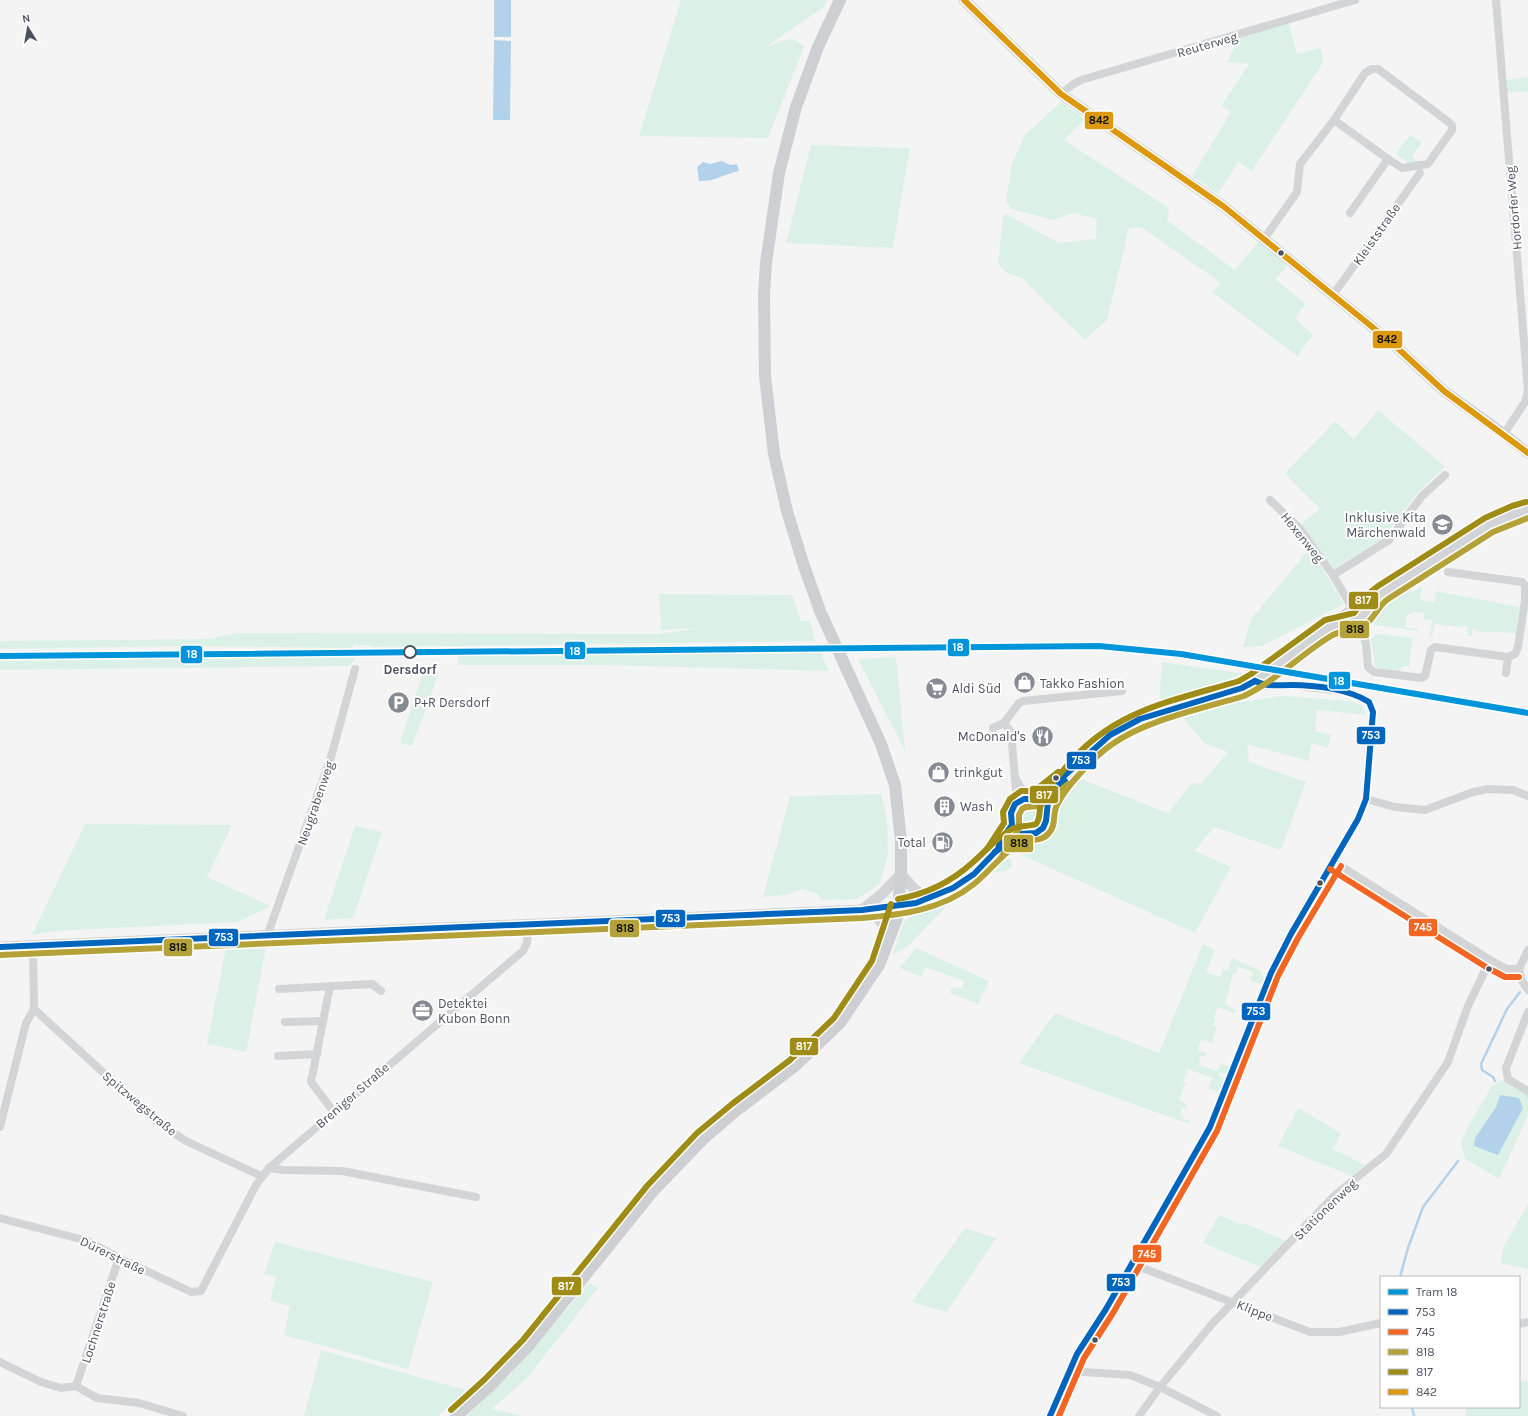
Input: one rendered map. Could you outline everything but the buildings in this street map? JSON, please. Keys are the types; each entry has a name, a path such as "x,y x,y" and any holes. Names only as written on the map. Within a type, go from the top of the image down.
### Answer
{"main road":[{"path":"456,1416 490,1386 529,1345 653,1191 703,1139 737,1110 795,1066 840,1023 879,965 899,906 901,874 900,820 895,785 881,744 820,611 803,564 787,511 774,454 765,376 764,295 766,263 779,173 796,107 818,47 840,0"}],"street":[{"path":"964,0 1062,94 1223,206 1392,343 1444,390 1528,453"},
{"name":"Reuterweg","path":"1062,94 1072,85 1081,80 1355,0"},
{"name":"Hordorfer Weg","path":"1496,0 1525,322 1528,391 1525,402 1504,434"},
{"path":"1264,239 1298,192 1300,164 1334,120 1365,73 1372,69 1378,69 1452,125 1452,130 1428,164 1402,168 1334,120"},
{"path":"1350,213 1388,159"},
{"name":"Kleiststraße","path":"1333,295 1420,173"},
{"name":"Hexenweg","path":"1333,575 1390,540 1422,496 1446,475"},
{"name":"Hexenweg","path":"1270,500 1300,529 1333,575 1359,620 1366,644 1368,667 1374,672 1422,678 1425,676 1431,650 1435,647 1508,657"},
{"path":"1022,834 1012,825 1010,813 1027,800 1047,792 1070,773 1101,742 1125,725 1146,717 1242,688 1255,681 1353,609 1376,598 1484,529 1504,518 1528,510"},
{"path":"1448,572 1525,582 1526,600 1518,648 1515,654 1508,657 1506,673"},
{"path":"1329,627 1339,623 1354,622 1359,620 1364,616 1376,598"},
{"name":"Neugrabenweg","path":"267,936 331,757 355,669"},
{"path":"1050,1416 1077,1354 1132,1264 1210,1126 1271,973 1291,934 1358,819 1366,799 1373,712 1369,702 1348,692 1292,685 1265,686 1255,681"},
{"path":"993,728 1004,723 1023,700 1122,691"},
{"path":"1004,723 1011,732 1015,778 1027,800 1046,809"},
{"path":"0,947 33,947 866,910 899,906 928,900 946,892 965,881 998,848 1022,834 1034,834 1044,827 1047,815 1046,809 1049,801 1070,773"},
{"path":"1366,799 1395,807 1425,810 1473,792 1488,789 1513,790 1528,796"},
{"path":"998,848 1000,842 1012,825"},
{"path":"1334,862 1490,960 1507,969 1519,969"},
{"path":"866,910 901,874 914,889 928,900"},
{"path":"866,910 880,920 890,935"},
{"name":"Breniger Straße","path":"201,1291 261,1176 333,1111 523,951 527,943 528,924"},
{"path":"0,1127 26,1023 34,1009 33,947"},
{"path":"1528,950 1519,969 1522,981 1528,990"},
{"name":"Stationenweg","path":"1138,1416 1212,1324 1335,1195 1386,1154 1448,1062 1468,1006 1490,960"},
{"path":"279,989 372,984 381,991"},
{"path":"330,986 311,1082 333,1111"},
{"name":"Spitzwegstraße","path":"34,1009 156,1121 186,1141 261,1176"},
{"path":"1528,1012 1506,1068 1508,1079 1528,1091"},
{"path":"285,1022 323,1021"},
{"path":"278,1056 316,1054"},
{"path":"269,1168 284,1170 342,1171 476,1197"},
{"name":"Dürerstraße","path":"0,1218 81,1239 191,1292 201,1291"},
{"name":"Lochnerstraße","path":"76,1386 119,1258"},
{"name":"Klippe","path":"1132,1264 1310,1332 1339,1332 1380,1323"},
{"path":"0,1362 41,1382 54,1386 61,1388 76,1386 97,1398 139,1403 183,1416"},
{"path":"1070,1371 1130,1375 1160,1387 1217,1416"}],"green space":[{"path":"681,0 827,0 824,7 766,47 785,40 794,39 804,47 768,138 639,136"},
{"path":"1289,23 1297,54 1320,48 1324,61 1252,171 1238,162 1218,194 1192,176 1231,112 1221,106 1249,64 1227,62 1239,38"},
{"path":"1528,77 1528,91 1507,93 1506,80"},
{"path":"1061,102 1085,119 1064,140 1169,208 1167,220 1235,270 1259,241 1287,265 1276,280 1306,304 1295,318 1313,335 1297,356 1212,292 1221,283 1141,227 1129,228 1107,320 1085,340 1022,278 1007,273 998,264 1003,218 1006,214 1059,243 1096,239 1097,219 1073,213 1054,220 1011,209 1006,202 1012,164 1025,135"},
{"path":"1410,135 1422,142 1412,157 1421,163 1404,166 1407,162 1396,154"},
{"path":"811,145 910,148 893,248 786,243"},
{"path":"1378,410 1445,467 1420,490 1382,539 1334,569 1301,524 1320,509 1285,473 1335,421 1354,439"},
{"path":"1310,548 1344,604 1262,646 1243,647 1251,619"},
{"path":"1422,586 1420,600 1434,602 1436,591 1519,607 1516,633 1490,633 1476,631 1473,629 1472,636 1467,635 1468,627 1462,625 1461,627 1435,624 1432,637 1430,637 1432,620 1424,619 1424,613 1413,612 1412,614 1407,614 1405,627 1418,629 1418,631 1374,625 1371,621 1375,612 1410,589 1412,592"},
{"path":"659,594 792,595 801,621 810,621 815,641 372,647 368,645 354,645 352,648 184,646 0,649 0,641 208,639 237,633 659,634 700,628 661,630"},
{"path":"1380,634 1413,638 1409,667 1402,666 1400,672 1380,669 1375,666 1371,639 1375,635"},
{"path":"819,650 829,671 599,665 458,665 458,657 453,654"},
{"path":"356,657 350,666 0,670 0,661"},
{"path":"896,657 904,740 906,753 858,659"},
{"path":"1162,662 1245,674 1234,681 1159,705"},
{"path":"423,673 439,673 412,746 400,743"},
{"path":"1282,696 1351,701 1362,706 1366,715 1317,710 1315,731 1331,735 1328,748 1312,743 1308,761 1247,744 1249,762 1306,782 1281,850 1214,827 1195,851 1231,867 1195,933 1015,852 1013,847 1021,840 1031,841 1043,837 1053,827 1056,805 1076,777 1168,813 1192,783 1201,784 1228,752 1204,743 1182,716 1226,704"},
{"path":"881,794 887,820 888,855 880,884 857,899 821,900 818,894 803,889 786,895 763,897 790,796"},
{"path":"1029,802 1039,806 1043,816 1039,826 1029,830 1019,826 1015,816 1019,806"},
{"path":"85,824 232,825 207,877 271,906 238,922 54,931 32,935"},
{"path":"355,826 382,832 353,918 324,920"},
{"path":"1000,856 1007,856 1012,861 1011,868 1005,871 990,873 946,906 908,946 893,954 904,922 919,911 952,897 977,879"},
{"path":"1203,944 1215,950 1206,972 1220,977 1223,969 1227,971 1232,958 1261,971 1264,978 1261,984 1250,980 1254,972 1239,967 1236,974 1233,973 1225,1004 1236,1010 1234,1013 1218,1007 1214,1017 1216,1018 1213,1026 1217,1027 1212,1043 1201,1039 1198,1050 1207,1053 1205,1057 1201,1056 1199,1059 1201,1066 1216,1071 1221,1064 1229,1066 1226,1074 1220,1072 1218,1076 1224,1078 1218,1092 1208,1088 1212,1078 1188,1069 1183,1082 1186,1083 1179,1100 1187,1104 1185,1109 1182,1108 1180,1114 1183,1115 1182,1118 1190,1121 1189,1124 1019,1063 1055,1013 1159,1053"},
{"path":"266,947 246,1052 207,1044 226,949"},
{"path":"916,948 989,981 978,1004 950,993 952,987 962,988 964,981 925,967 921,977 900,968"},
{"path":"1502,1080 1528,1093 1528,1115 1499,1179 1465,1159 1461,1143 1466,1130 1492,1086","holes":["1500,1095 1498,1155 1475,1138 1496,1107"]},
{"path":"1298,1108 1341,1133 1333,1149 1365,1165 1352,1176 1278,1146"},
{"path":"1528,1204 1528,1269 1500,1263 1504,1246"},
{"path":"1219,1215 1243,1225 1245,1223 1288,1242 1263,1268 1203,1243"},
{"path":"965,1228 996,1238 947,1312 912,1302"},
{"path":"275,1242 433,1282 408,1369 284,1335 290,1306 270,1301 276,1277 264,1274"},
{"path":"589,1283 598,1288 527,1378 492,1409 523,1416 466,1416 511,1374"},
{"path":"321,1350 466,1390 438,1416 304,1416"},
{"path":"1520,1381 1528,1382 1528,1416 1465,1416 1467,1408 1520,1408"}],"water":[{"path":"494,0 511,0 511,37 494,37"},
{"path":"494,40 511,41 510,120 493,120"},
{"path":"722,161 730,165 737,164 739,171 714,179 699,181 697,167 703,162 710,164"},
{"path":"1500,1095 1519,1098 1523,1108 1498,1155 1474,1146 1475,1138 1496,1107"}],"waterway":[{"path":"1495,1081 1493,1077 1482,1070 1481,1064 1507,1009 1520,992"},
{"path":"1400,1276 1408,1248 1423,1207 1458,1161"},
{"path":"1412,1408 1414,1416"}],"tram line":[{"name":"18","path":"0,656 1099,646 1181,654 1528,713"}],"transit line":[{"name":"842","path":"964,0 1061,94 1223,206 1392,343 1444,391 1528,453"},
{"name":"817","path":"898,899 937,887 964,870 1006,833 1021,826 1036,824 1039,818 1042,798 1050,786 1084,748 1103,732 1145,710 1239,681 1251,674 1325,620 1354,613 1368,594 1378,586 1485,518 1512,506 1526,502"},
{"name":"818","path":"0,955 862,918 921,910 962,893 980,879 1006,853 1018,844 1042,838 1049,833 1053,826 1056,808 1061,797 1089,764 1111,745 1140,728 1193,710 1244,696 1256,690 1331,636 1339,632 1362,627 1372,618 1388,599 1493,532 1528,518"},
{"name":"753","path":"0,947 862,910 916,903 953,888 974,874 998,849 1000,842 1012,825 1011,813 1015,804 1024,799 1036,799 1045,793 1110,735 1140,719 1242,688 1255,681"},
{"name":"753","path":"1050,1416 1077,1354 1106,1309 1210,1127 1271,973 1291,934 1358,819 1366,799 1373,712 1369,702 1352,694 1332,689 1300,685 1268,685 1255,681"},
{"name":"817","path":"987,849 1004,823 1003,812 1010,799 1021,791 1034,791 1058,772"},
{"name":"753","path":"995,852 1020,834 1036,833 1043,828 1046,821 1048,802 1065,781"},
{"name":"818","path":"1002,856 1019,828 1019,815 1022,809 1026,807 1040,806 1068,784"},
{"name":"745","path":"1059,1416 1084,1358 1113,1313 1217,1131 1278,976 1298,938 1341,866"},
{"name":"745","path":"1330,869 1486,967 1505,977 1519,977"},
{"name":"817","path":"451,1410 484,1380 523,1340 647,1186 697,1133 732,1104 790,1060 834,1018 872,961 891,904"}],"place":[{"name":"Inklusive Kita Märchenwald","path":"1442,524"},
{"name":"Dersdorf","path":"410,652"},
{"name":"Takko Fashion","path":"1024,683"},
{"name":"Aldi Süd","path":"937,688"},
{"name":"P+R Dersdorf","path":"399,702"},
{"name":"McDonald's","path":"1042,736"},
{"name":"trinkgut","path":"938,772"},
{"name":"Wash","path":"945,806"},
{"name":"Total","path":"942,842"},
{"name":"Detektei Kubon Bonn","path":"422,1010"}]}
